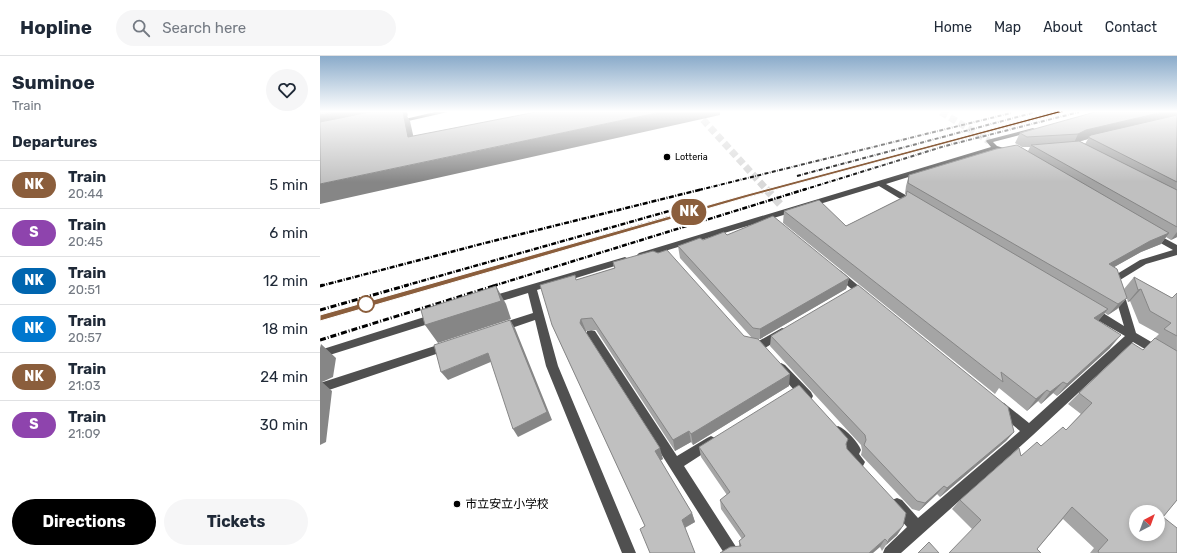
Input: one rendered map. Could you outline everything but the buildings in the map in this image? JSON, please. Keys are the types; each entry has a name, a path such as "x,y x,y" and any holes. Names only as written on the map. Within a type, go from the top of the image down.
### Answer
{"street":[{"path":"995,148 989,141 1012,135"},
{"path":"479,304 532,288 667,252 768,217 783,207 880,183 995,148 1019,154"},
{"path":"880,183 923,209"},
{"path":"768,217 777,223"},
{"path":"1143,229 1177,251"},
{"path":"1132,336 1115,279 1143,262 1177,251"},
{"path":"832,269 853,291 875,304"},
{"path":"532,288 552,366 629,553"},
{"path":"1085,307 1177,362"},
{"path":"320,354 449,314"},
{"path":"486,333 539,315"},
{"path":"788,329 755,344 773,358 814,404"},
{"path":"591,334 733,553"},
{"path":"890,553 1029,431 1132,336"},
{"path":"320,388 456,343"},
{"path":"786,395 799,387"},
{"path":"992,401 1029,431"},
{"path":"830,422 855,450 850,454 866,471"},
{"path":"676,464 721,436"},
{"path":"891,499 917,528"}],"tunnel":[{"path":"717,135 767,190"},
{"path":"979,135 989,141"},
{"path":"766,189 780,204"}],"railway":[{"path":"699,190 921,135"},
{"path":"797,176 949,135"},
{"path":"803,190 945,146 988,135"},
{"path":"769,190 884,159"},
{"path":"323,285 320,286 703,189"},
{"path":"430,286 773,189"},
{"path":"493,286 806,189"},
{"path":"404,286 701,202"},
{"path":"320,310 408,285"},
{"path":"320,318 434,285"},
{"path":"320,340 497,285"}],"train":[{"name":"NK","path":"320,318 659,220 973,135"}],"place":[{"name":"Lotteria","path":"667,157"},
{"name":"市立安立小学校","path":"457,504"}]}
